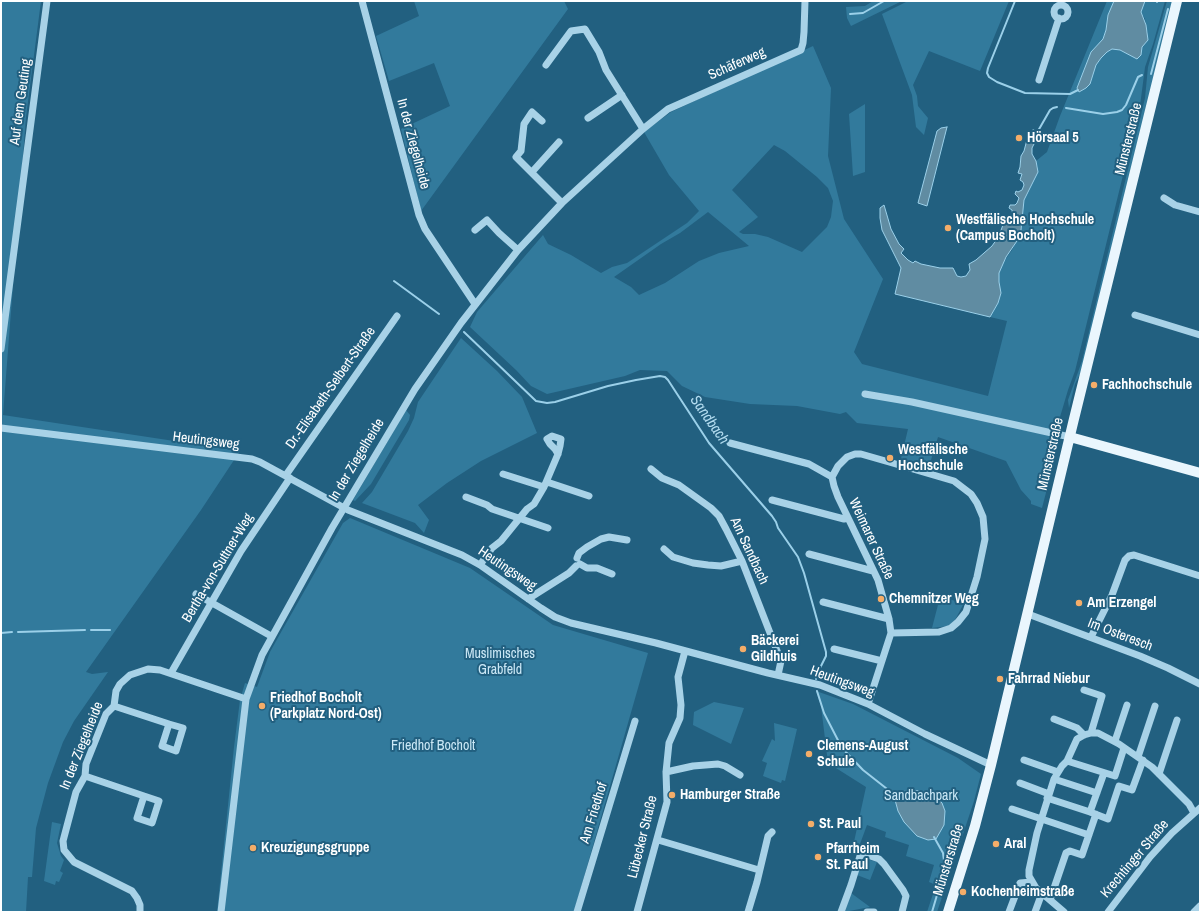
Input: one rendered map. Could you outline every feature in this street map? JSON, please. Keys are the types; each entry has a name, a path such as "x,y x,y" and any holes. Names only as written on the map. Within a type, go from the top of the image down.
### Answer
{"main road":[{"name":"Münsterstraße","path":"948,912 975,826 991,765 1177,1"},
{"path":"1070,436 1200,473"}],"street":[{"name":"Auf dem Geuting","path":"1,349 47,1"},
{"name":"In der Ziegelheide","path":"362,1 419,215 425,229 475,304"},
{"name":"Schäferweg","path":"483,294 518,250 562,203 643,129 668,109 801,50 804,32 805,1"},
{"path":"1039,80 1058,18 1063,19 1067,15 1068,10 1063,3"},
{"path":"546,65 571,31 585,29 599,52 606,70 643,129"},
{"path":"588,118 622,95"},
{"path":"542,121 532,112 524,124 522,151 516,157 562,203"},
{"path":"532,172 559,142"},
{"path":"1164,198 1174,206 1200,212"},
{"path":"475,230 488,220 499,233 518,250"},
{"name":"In der Ziegelheide","path":"221,912 246,699 262,655 271,636 344,508 415,388 483,294"},
{"path":"1135,315 1200,335"},
{"name":"Dr.-Elisabeth-Selbert-Straße","path":"288,476 397,316"},
{"path":"865,394 912,402 1070,436"},
{"name":"Heutingsweg","path":"1,428 252,459 288,476 344,508 462,555 480,565 555,617 571,623 820,685 868,704 931,737 991,765"},
{"path":"730,443 809,464 832,477 838,466 847,457 861,454 924,471 954,481 971,494 982,512 985,531 983,549 966,612 951,628 939,632 891,634"},
{"path":"480,565 492,548 501,541 527,510 534,504 545,484 558,454"},
{"name":"Am Sandbach","path":"651,469 662,478 679,485 711,508 718,516 742,561 781,661 778,675"},
{"path":"503,474 590,496"},
{"name":"Bertha-von-Suttner-Weg","path":"171,673 241,551 288,476"},
{"name":"Weimarer Straße","path":"832,477 838,498 882,592 889,619 891,634 868,704"},
{"path":"466,497 487,505 492,509 548,528"},
{"path":"772,500 844,519 848,518"},
{"path":"528,599 569,573 578,563 579,553 587,547 601,539 609,537 627,540"},
{"path":"664,550 673,557 693,563 721,566 742,561"},
{"path":"809,554 873,571"},
{"path":"1091,637 1112,595 1125,560 1129,556 1134,555 1200,576"},
{"path":"578,563 587,568 597,568 612,574"},
{"path":"196,594 271,636"},
{"path":"823,602 889,619"},
{"name":"Im Osteresch","path":"1028,614 1091,637 1168,668 1200,684"},
{"path":"834,649 882,662"},
{"name":"Lübecker Straße","path":"637,912 658,840 667,802 666,772 669,743 680,718 681,706 678,677 685,651"},
{"name":"In der Ziegelheide","path":"140,912 140,906 137,898 132,891 74,862 64,850 63,841 76,792 85,776 86,764 106,714 114,706 116,690 130,675 148,669 171,673 246,699"},
{"path":"1064,912 1032,882 1029,876 1029,870 1041,819 1056,775 1068,761 1075,742 1087,734 1102,696 1084,690"},
{"path":"1115,742 1127,705"},
{"path":"114,706 169,724"},
{"path":"1020,783 1048,796 1108,819 1119,786 1132,790 1155,706"},
{"path":"1054,719 1078,728 1087,734 1102,734 1115,742 1140,758 1197,810"},
{"path":"1159,774 1177,720"},
{"name":"Am Friedhof","path":"577,912 635,721"},
{"path":"1068,761 1115,776 1124,748"},
{"path":"1024,760 1097,792"},
{"path":"666,772 693,766 718,764 725,766 740,775"},
{"path":"1050,900 1066,853 1070,851 1082,855 1089,835 1097,792 1104,773"},
{"path":"85,776 144,796"},
{"path":"1012,809 1089,835"},
{"name":"Krechtinger Straße","path":"1108,912 1150,857 1172,833 1197,810"},
{"path":"748,912 768,836 772,832"},
{"path":"658,840 759,870"},
{"path":"841,912 860,856 865,854 879,859 903,890 906,896 902,912"},
{"path":"1009,912 1020,883 1032,882"},
{"path":"1035,912 1042,893"},
{"path":"1194,912 1200,906"},
{"path":"867,912 874,912"}],"green space":[{"path":"1,1 41,1 26,117 3,415 240,451 201,510 86,672 92,674 108,672 74,721 63,742 48,783 36,828 32,877 28,877 26,912 1,912"},
{"path":"414,1 564,1 568,9 421,211 401,129 450,106 434,63 389,81 376,36 419,16"},
{"path":"873,1 902,1 851,26 847,18 846,7 865,6"},
{"path":"908,1 1009,1 980,71 929,51 913,85 917,96 918,106 928,118 924,135 916,127 912,95 882,14"},
{"path":"1107,1 1114,1 1108,15 1106,30 1103,39 1091,52 1077,88 1079,92 1090,84 1096,65 1107,52 1112,49 1120,50 1137,58 1141,55 1142,47 1148,35 1145,19 1141,12 1145,1 1165,1 1145,67 1140,106 1075,371 1052,444 1056,454 1042,508 1031,504 1031,501 1021,490 1006,461 938,437 928,470 900,463 908,429 857,423 846,412 840,414 797,406 750,404 705,397 682,386 667,371 640,370 625,376 547,394 531,386 470,327 477,312 543,235 548,244 571,255 601,273 612,267 627,263 687,223 699,211 669,175 644,132 671,112 813,46 831,88 828,156 844,219 883,279 854,352 862,364 988,396 1007,321 990,317 998,303 1001,293 999,273 1002,264 1012,250 1021,230 1024,200 1038,169 1036,161 1047,152 1060,116","holes":["774,145 785,151 817,177 828,188 833,201 831,217 827,227 802,252 768,237 755,234 743,234 739,232 758,217 732,190","708,212 749,246 719,253 699,261 665,283 639,295 631,287 614,277 661,244 680,233"]},
{"path":"1167,1 1174,1 1082,370 1075,384 1069,408 1068,400 1082,361 1145,98 1148,67"},
{"path":"865,104 865,172 853,176 849,114"},
{"path":"461,338 497,371 522,397 537,433 481,461 447,483 418,505 429,520 424,533 415,523 362,503 372,492 408,431 414,418 418,402"},
{"path":"406,410 410,415 409,420 371,484 355,501 353,500"},
{"name":"Friedhof Bocholt","path":"350,518 470,568 553,625 648,653 574,912 217,912 234,747 240,700 245,683 257,687 270,652 343,523"},
{"path":"940,597 964,603 955,620 949,626 932,628"},
{"name":"Sandbachpark","path":"816,691 853,704 958,758 981,774 974,801 937,912 927,912 936,885 929,882 934,865 906,856 909,845 885,837 886,832 867,825 860,844 860,853 852,851 866,787 828,763 821,706"},
{"path":"714,702 744,708 731,744 693,725 694,712"},
{"path":"774,723 797,729 785,781 782,780 781,783 763,776 767,763 762,761 772,739 775,741"},
{"path":"52,822 61,824 57,843 61,856 64,860 60,871 63,873 59,882 56,881 55,885 44,881"},
{"path":"863,858 877,862 870,880 857,875"},
{"path":"851,893 870,907 844,912"}],"shaded area":[{"path":"1114,1 1145,1 1141,12 1146,25 1148,40 1142,47 1141,55 1137,59 1120,50 1112,49 1107,52 1096,65 1090,84 1079,92 1077,88 1091,52 1103,39 1108,15"},
{"path":"947,127 927,206 918,203 937,131 941,128"},
{"path":"1033,130 1040,132 1032,148 1032,154 1036,161 1038,172 1024,200 1019,238 1006,257 999,273 1001,293 998,303 990,317 895,294 901,268 882,230 880,208 884,205 891,229 899,244 904,249 901,253 908,260 913,263 915,261 921,264 940,268 953,268 957,276 966,276 970,270 969,264 992,246 999,236 1005,219 1013,216 1012,210 1009,208 1010,205 1015,205 1017,203 1019,198 1015,194 1016,191 1018,192 1022,190 1024,185 1020,180 1022,174 1018,173 1021,156 1028,136"},
{"path":"910,790 920,791 932,795 942,803 945,811 944,825 936,839 928,840 917,836 904,822 898,811 894,796"}],"waterway":[{"path":"850,14 863,13 884,1"},
{"path":"1015,1 988,68 987,73 989,77 997,82 1025,93 1070,94 1078,90"},
{"path":"1151,74 1168,9"},
{"path":"1066,108 1103,114 1122,110 1126,105 1138,77 1142,75"},
{"path":"1038,131 1050,110 1057,107"},
{"name":"Sandbach","path":"394,281 439,314"},
{"name":"Sandbach","path":"464,332 536,401 547,403 555,402 608,386 660,376 665,377 709,443 772,516 778,528 798,557 804,573 826,652 826,656 816,679"},
{"path":"18,632 85,630"},
{"path":"91,630 110,630"},
{"path":"1,633 12,632"},
{"name":"Sandbach","path":"817,691 824,713 842,748 863,770 896,796"},
{"name":"Sandbach","path":"932,912 945,868 943,853 934,837"}],"place":[{"name":"Hörsaal 5","path":"1019,138"},
{"name":"Westfälische Hochschule (Campus Bocholt)","path":"948,228"},
{"name":"Fachhochschule","path":"1094,385"},
{"name":"Westfälische Hochschule","path":"890,458"},
{"name":"Chemnitzer Weg","path":"881,599"},
{"name":"Am Erzengel","path":"1079,603"},
{"name":"Bäckerei Gildhuis","path":"743,649"},
{"name":"Fahrrad Niebur","path":"1000,679"},
{"name":"Friedhof Bocholt (Parkplatz Nord-Ost)","path":"262,706"},
{"name":"Clemens-August Schule","path":"809,754"},
{"name":"Hamburger Straße","path":"672,795"},
{"name":"St. Paul","path":"811,824"},
{"name":"Aral","path":"996,844"},
{"name":"Kreuzigungsgruppe","path":"253,848"},
{"name":"Pfarrheim St. Paul","path":"818,857"},
{"name":"Kochenheimstraße","path":"963,892"}],"park label":[{"name":"Muslimisches Grabfeld","path":"500,662"}]}
